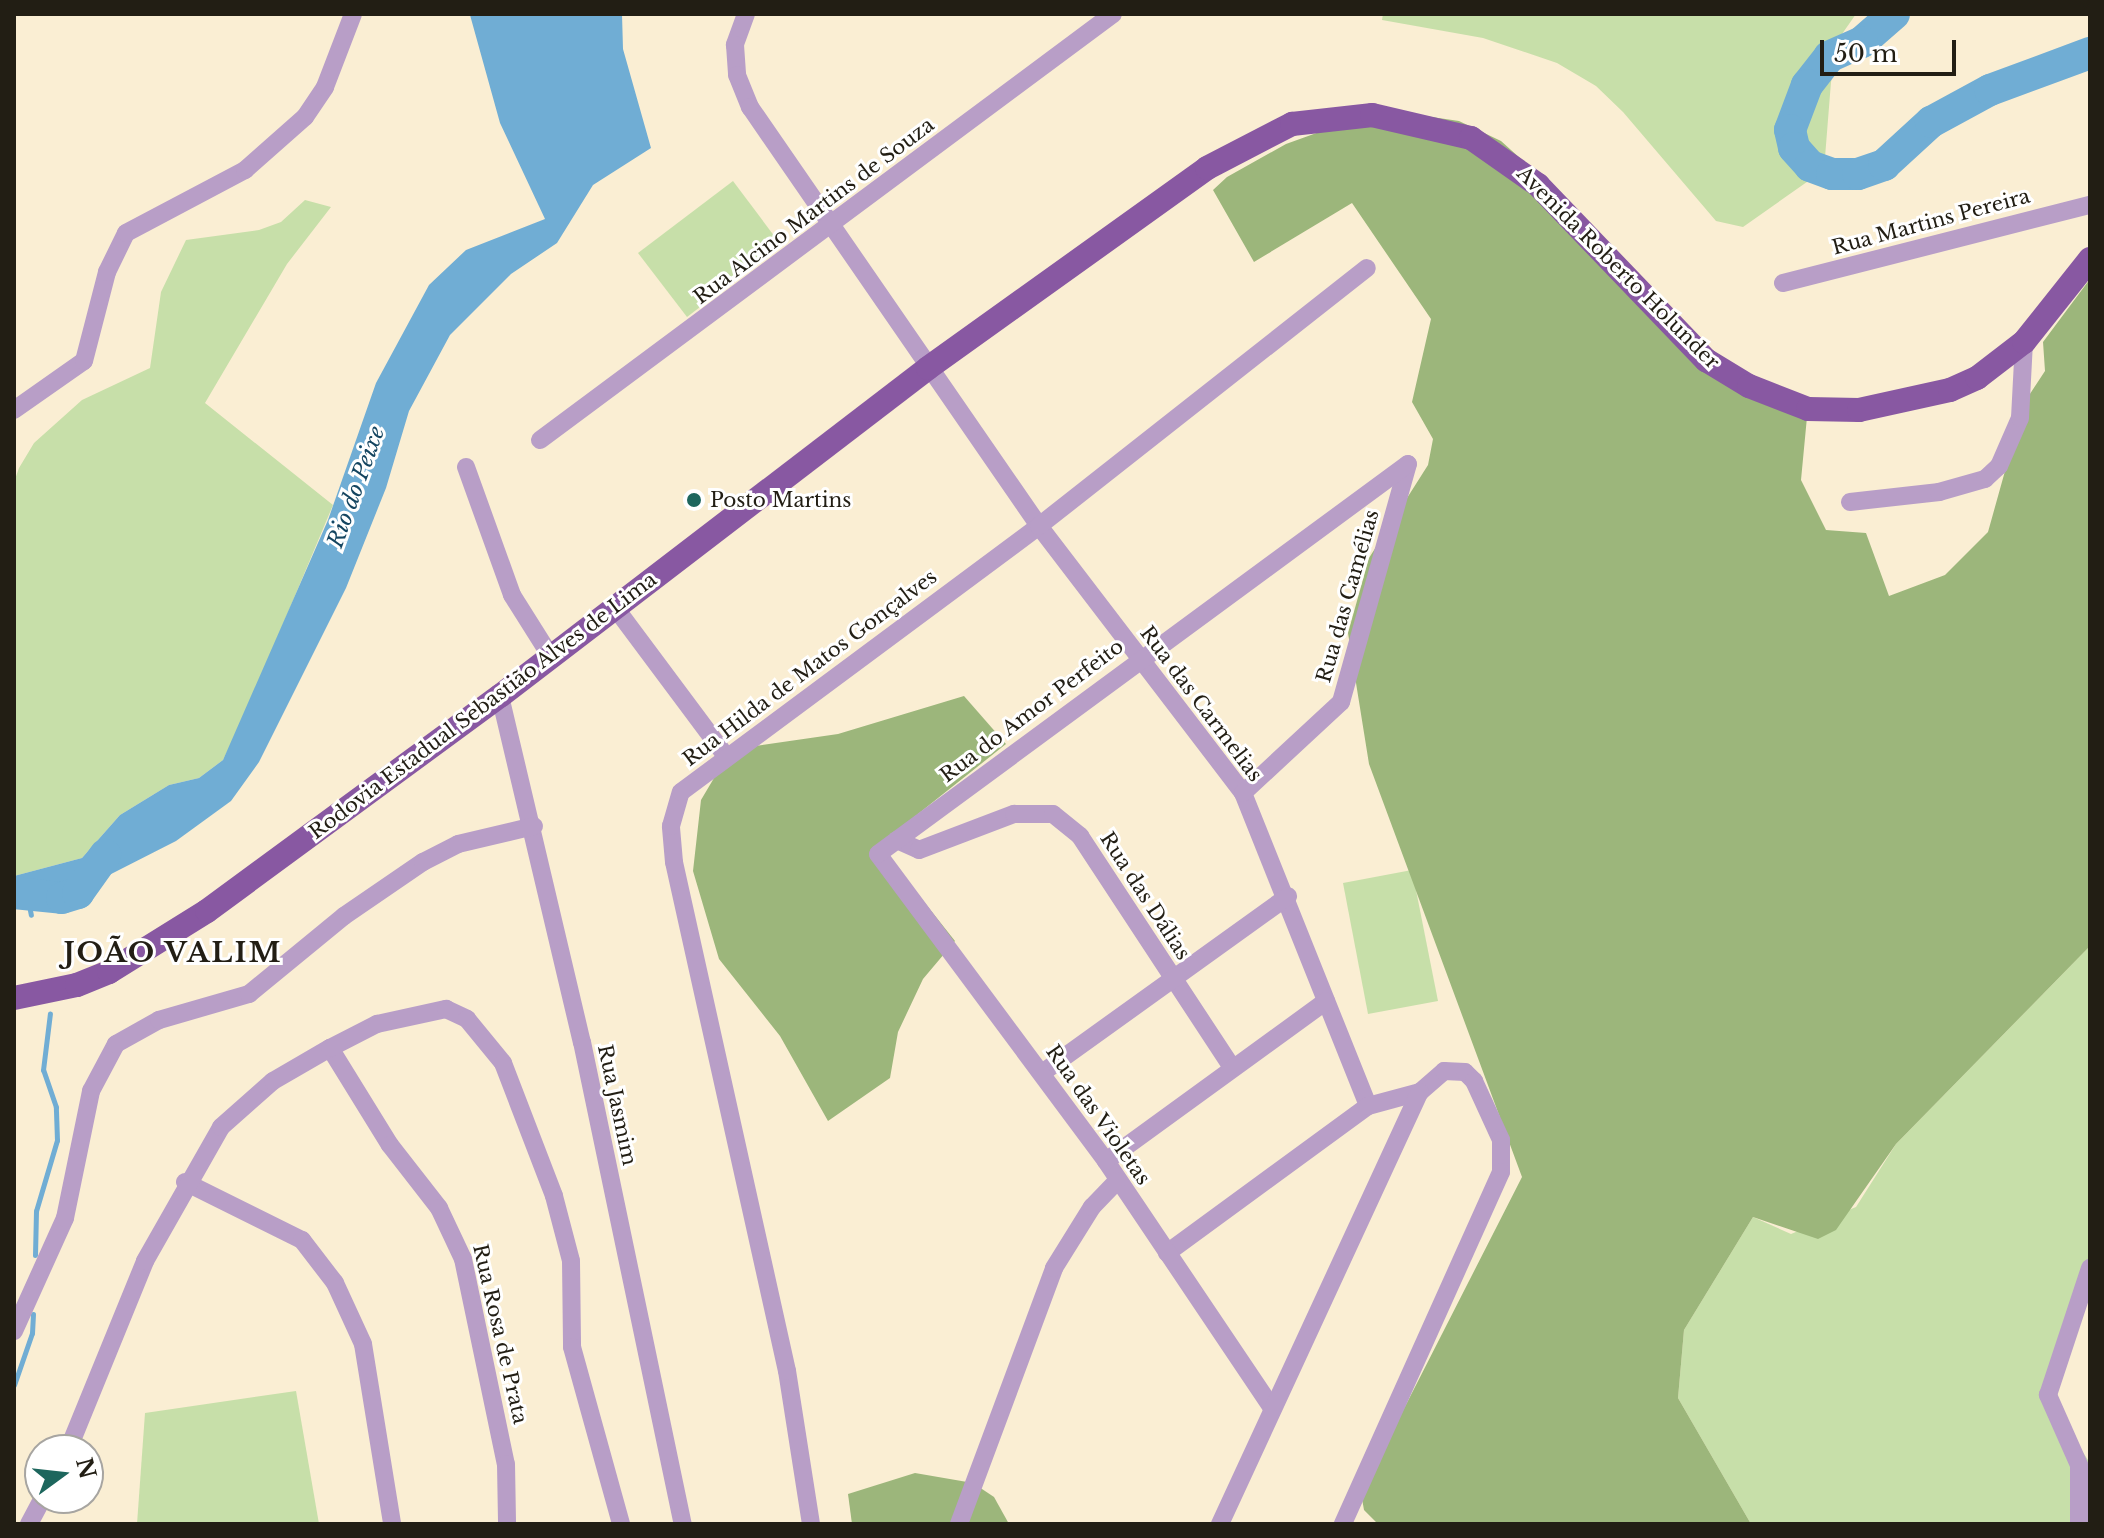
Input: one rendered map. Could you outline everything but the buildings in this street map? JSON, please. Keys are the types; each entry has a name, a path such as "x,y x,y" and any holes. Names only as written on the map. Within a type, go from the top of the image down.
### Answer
{"main road":[{"name":"Avenida Roberto Holunder","path":"928,368 1238,149 1292,124 1372,115 1451,131 1501,155 1550,196 1706,360 1783,402 1835,411 1912,400 1977,378 2024,342 2089,267"},
{"name":"Rodovia Estadual Sebastião Alves de Lima","path":"14,998 77,985 140,955 270,866 500,696 928,368"}],"street":[{"path":"14,410 84,361 107,272 126,233 245,170 305,117 325,87 353,14"},
{"name":"Rua das Carmelias","path":"746,14 735,45 737,75 750,107 1039,526 1243,793 1288,896 1368,1106"},
{"name":"Rua Alcino Martins de Souza","path":"540,440 832,227 1113,14"},
{"name":"Rua Martins Pereira","path":"1783,283 2090,205"},
{"name":"Rua Hilda de Matos Gonçalves","path":"811,1524 787,1371 674,862 671,826 681,792 1039,526 1367,268"},
{"path":"1850,502 1972,486 1999,466 2020,418 2024,342"},
{"name":"Rua do Amor Perfeito","path":"878,854 1139,658 1408,464"},
{"name":"Rua das Camélias","path":"1243,793 1341,702 1408,464"},
{"path":"466,467 512,595 551,657"},
{"path":"614,606 726,756"},
{"name":"Rua Jasmim","path":"500,696 534,826 683,1524"},
{"name":"Rua das Dálias","path":"897,840 919,850 1014,814 1053,814 1080,836 1232,1067"},
{"path":"14,1331 71,1201 91,1091 116,1044 159,1020 249,994 344,916 423,862 458,844 534,826"},
{"name":"Rua das Violetas","path":"878,854 1106,1161 1272,1408"},
{"path":"1042,1073 1288,896"},
{"path":"1106,1161 1326,1001"},
{"path":"75,1434 145,1261 185,1182 238,1108 330,1048 377,1024 446,1009 467,1019 503,1063 564,1227 573,1280 572,1347 621,1524"},
{"name":"Rua Rosa de Prata","path":"330,1048 390,1145 439,1208 463,1259 506,1464 507,1524"},
{"path":"1220,1524 1420,1092 1444,1071 1465,1072 1474,1081 1501,1140 1501,1172 1343,1524"},
{"path":"1167,1253 1368,1106 1420,1092"},
{"path":"959,1524 1054,1268 1092,1207 1117,1181"},
{"path":"185,1182 293,1234 314,1252 335,1283 363,1344 392,1524"},
{"path":"2079,1524 2079,1465 2048,1395 2090,1268"}],"green space":[{"path":"1383,14 1856,14 1842,34 1831,82 1824,170 1743,227 1716,221 1623,112 1596,86 1557,63 1483,38 1382,20"},
{"path":"1398,112 1459,121 1501,141 1551,186 1653,308 1807,417 1801,480 1826,530 1866,533 1889,596 1945,575 1988,532 2024,403 2045,371 2043,342 2090,279 2090,946 1896,1144 1836,1230 1818,1239 1753,1217 1684,1330 1678,1398 1751,1524 1378,1524 1364,1510 1361,1493 1522,1177 1369,764 1348,633 1369,558 1428,465 1433,439 1412,402 1431,319 1352,203 1254,262 1213,190 1227,177 1286,144 1347,122"},
{"path":"733,181 781,245 687,317 638,253"},
{"path":"305,200 331,207 287,264 205,403 333,505 242,722 223,760 199,778 169,785 120,815 82,858 14,876 14,482 19,468 34,443 82,400 150,368 161,292 186,240 259,230 281,222"},
{"path":"964,696 1006,744 879,845 955,941 923,979 898,1032 890,1078 828,1121 780,1036 719,959 693,871 701,800 717,773 749,747 838,734"},
{"path":"1412,870 1438,1001 1368,1014 1343,883"},
{"path":"2090,946 2090,1293 2053,1388 2061,1419 2088,1460 2082,1524 1751,1524 1678,1398 1684,1330 1753,1217 1791,1234 1856,1207 1896,1144"},
{"path":"296,1391 319,1524 137,1524 145,1413"},
{"path":"915,1473 973,1483 994,1497 1009,1524 852,1524 848,1494"}],"water":[{"path":"622,14 623,49 651,148 593,185 557,243 511,274 450,335 409,411 386,488 346,588 259,762 231,801 176,841 60,900 14,906 14,876 82,858 120,815 169,785 199,778 223,760 328,520 376,383 429,285 466,250 545,219 500,123 470,15"}],"waterway":[{"path":"1894,14 1862,42 1829,57 1807,85 1790,130 1794,148 1810,166 1832,174 1858,174 1884,165 1931,122 1990,90 2090,53"},
{"name":"Rio do Peixe","path":"14,893 62,898 78,893 105,855"},
{"path":"28,900 31,915"},
{"path":"35,1255 36,1211 57,1140 56,1107 43,1070 50,1013"},
{"path":"14,1385 32,1333 33,1314"}],"place":[{"name":"Posto Martins","path":"694,500"}],"district":[{"name":"JOÃO VALIM","path":"173,953"}]}
